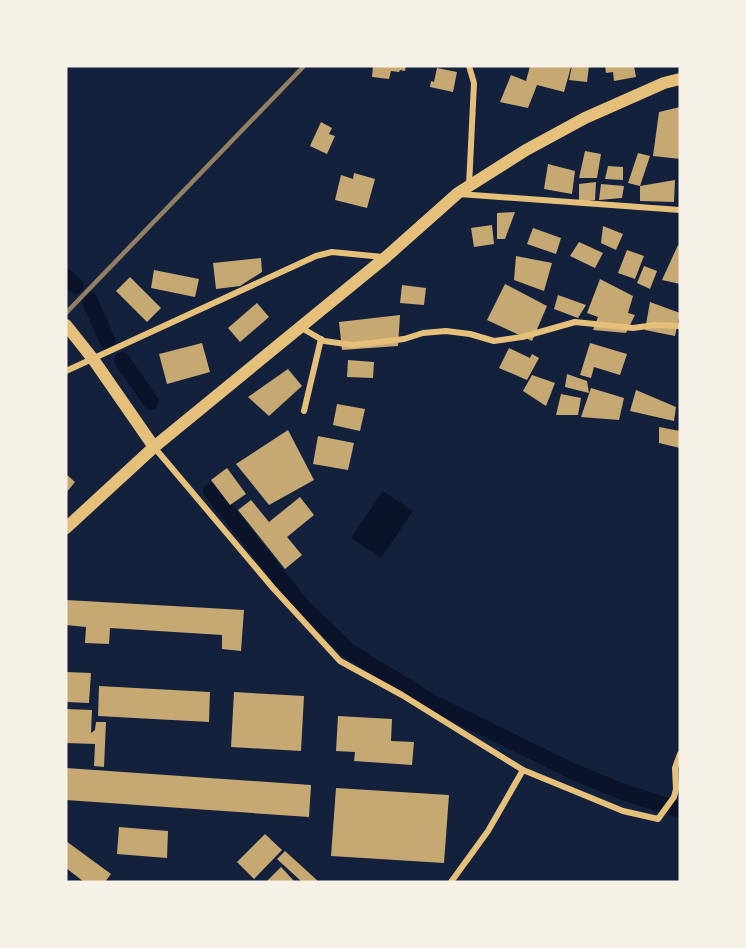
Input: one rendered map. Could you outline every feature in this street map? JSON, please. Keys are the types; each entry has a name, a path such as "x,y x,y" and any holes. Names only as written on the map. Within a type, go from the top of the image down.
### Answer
{"main road":[{"path":"66,528 154,447 386,257 458,194 526,150 585,118 664,83 680,79"},
{"path":"66,325 93,359 154,447"}],"street":[{"path":"469,66 474,83 469,186"},
{"path":"458,194 680,210"},
{"path":"66,371 316,256 332,252 386,257"},
{"path":"300,327 321,339 353,345 446,331 470,333 494,341 522,337 574,322 633,328 655,325 680,326"},
{"path":"304,411 321,339"},
{"path":"154,447 273,588 340,661 402,695 523,770 623,811 658,819 678,790 675,768 680,754"},
{"path":"451,882 488,831 523,770"}],"water":[{"path":"383,491 413,511 381,558 351,538"}],"building":[{"path":"373,66 406,66 405,71 391,71 389,79 372,77"},
{"path":"530,66 571,67 564,92 537,85 528,108 500,102 511,75 526,81"},
{"path":"572,66 589,66 587,82 569,80"},
{"path":"605,66 634,66 636,77 614,81 613,72 606,73"},
{"path":"437,68 457,72 453,92 430,87 431,81 434,82"},
{"path":"680,107 680,159 653,156 659,112"},
{"path":"321,122 332,128 329,134 335,136 327,154 310,146"},
{"path":"585,151 601,154 597,178 579,178"},
{"path":"638,153 650,156 640,186 628,183"},
{"path":"548,164 575,171 572,194 544,189"},
{"path":"608,166 623,167 623,180 605,179"},
{"path":"354,173 375,179 367,208 335,200 341,175 353,179"},
{"path":"675,180 674,202 640,201 640,186"},
{"path":"596,182 595,200 579,202 579,184"},
{"path":"601,184 624,186 622,198 599,200"},
{"path":"515,212 505,239 497,239 497,213"},
{"path":"492,225 494,244 474,247 471,228"},
{"path":"603,226 623,234 616,250 601,243"},
{"path":"533,228 561,238 556,254 527,244"},
{"path":"579,242 603,253 595,268 570,256"},
{"path":"678,245 680,246 680,284 662,280"},
{"path":"627,250 644,256 635,279 618,273"},
{"path":"516,256 552,263 544,291 514,280"},
{"path":"261,258 262,272 240,286 216,289 213,263"},
{"path":"644,266 657,271 650,289 637,283"},
{"path":"154,270 199,279 195,297 151,288"},
{"path":"130,277 161,308 147,322 116,291"},
{"path":"600,279 633,296 628,313 635,315 626,333 593,330 598,317 587,313"},
{"path":"505,284 547,306 532,341 487,320"},
{"path":"402,285 426,288 424,305 400,303"},
{"path":"558,295 586,305 578,318 554,309"},
{"path":"650,302 680,313 675,336 645,330"},
{"path":"257,303 269,317 240,342 228,328"},
{"path":"400,315 398,346 342,350 339,322"},
{"path":"202,343 210,372 167,384 159,354"},
{"path":"590,343 627,354 620,375 594,367 591,378 580,375"},
{"path":"509,348 530,358 532,354 539,358 527,380 499,368"},
{"path":"348,360 374,362 373,378 347,377"},
{"path":"288,369 302,386 269,416 248,397"},
{"path":"567,374 587,381 589,393 565,387"},
{"path":"532,375 555,383 546,406 523,391"},
{"path":"591,388 624,398 619,420 581,417"},
{"path":"636,390 676,407 674,421 630,411"},
{"path":"561,394 581,398 578,415 556,415"},
{"path":"337,404 365,409 360,431 333,425"},
{"path":"659,427 680,431 680,448 659,443"},
{"path":"288,430 314,480 269,505 236,464"},
{"path":"318,436 354,443 348,470 313,464"},
{"path":"227,468 246,494 230,505 211,480"},
{"path":"66,474 75,482 66,493"},
{"path":"300,497 314,515 287,537 302,555 285,569 238,510 251,500 269,522"},
{"path":"66,600 244,610 241,651 222,649 222,635 110,628 109,644 85,643 86,627 66,625"},
{"path":"66,672 91,673 89,703 66,702"},
{"path":"99,686 210,692 209,722 98,716"},
{"path":"234,692 304,696 301,751 231,747"},
{"path":"66,709 92,710 91,733 95,730 96,722 106,722 104,767 94,766 95,744 66,743"},
{"path":"338,716 392,719 391,741 414,742 412,765 354,761 355,752 336,751"},
{"path":"66,768 311,785 309,817 66,800"},
{"path":"336,788 449,795 444,863 331,856"},
{"path":"119,827 168,831 167,858 117,854"},
{"path":"265,834 282,850 254,879 237,862"},
{"path":"66,841 111,874 105,882 84,882 66,868"},
{"path":"285,851 319,882 302,882 277,859"},
{"path":"281,867 295,882 266,882"}],"waterway":[{"path":"66,277 76,286"},
{"path":"89,299 108,342"},
{"path":"122,360 151,402"},
{"path":"211,491 302,606 349,651 433,703 572,771 623,792 680,810"}],"railway":[{"path":"66,313 304,66"}]}
